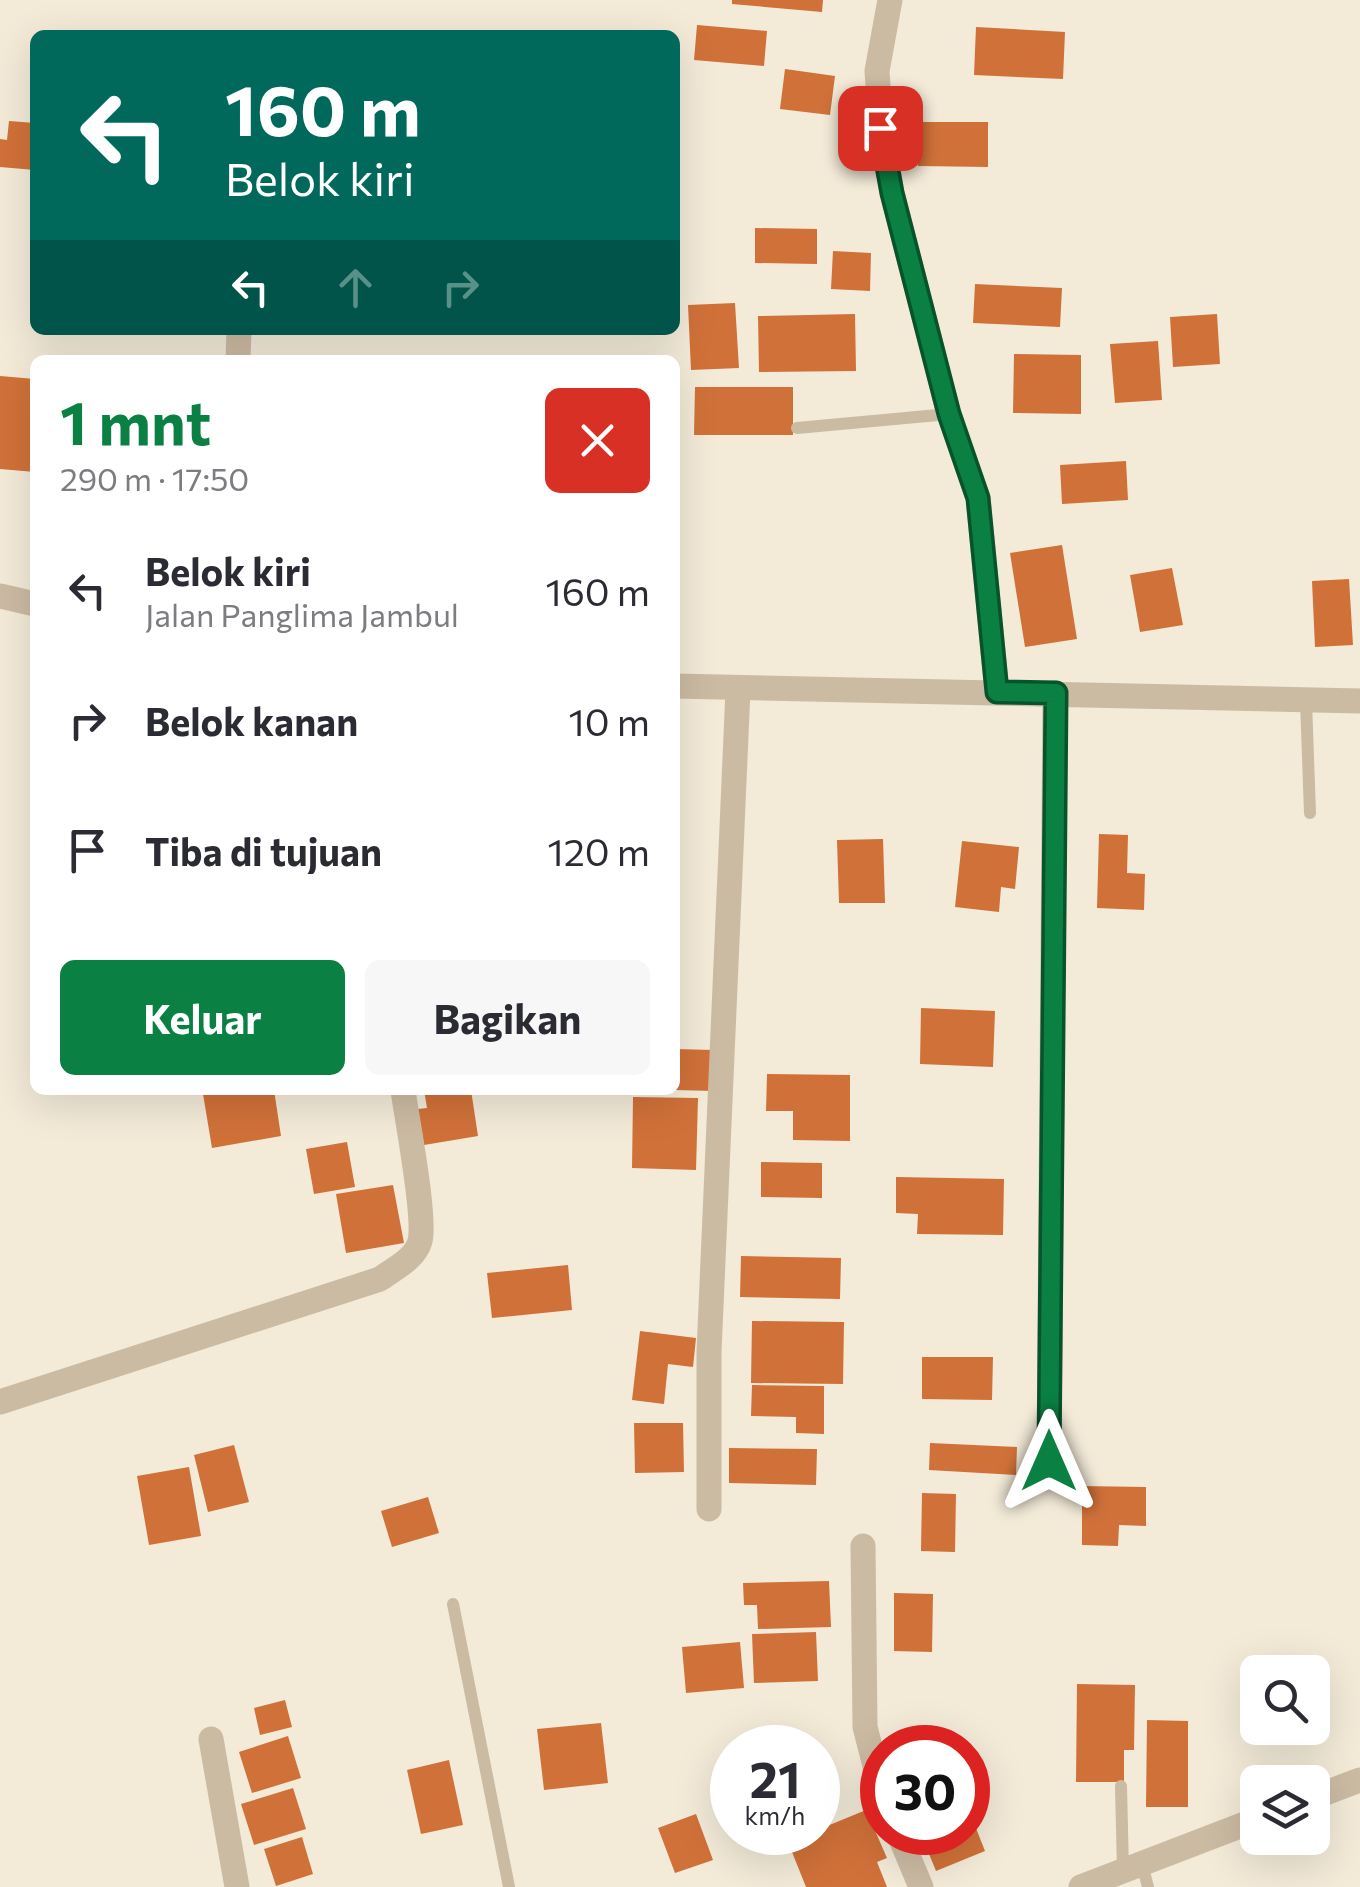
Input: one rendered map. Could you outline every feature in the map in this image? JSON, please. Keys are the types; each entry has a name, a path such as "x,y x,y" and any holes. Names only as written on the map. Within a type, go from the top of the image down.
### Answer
{"street":[{"path":"890,0 877,71 880,128 892,193 949,414 978,498 997,692"},
{"path":"0,596 30,603"},
{"path":"680,686 1360,702"},
{"path":"710,1509 708,1352 738,690"},
{"path":"1049,1461 1056,693"},
{"path":"0,1402 380,1278 411,1257 420,1240 419,1213 404,1095"},
{"path":"862,1546 865,1725"},
{"path":"211,1739 237,1887"},
{"path":"1330,1792 1359,1782"},
{"path":"1081,1887 1138,1874 1240,1827"},
{"path":"908,1855 921,1887"}],"lane":[{"path":"796,428 949,414"},
{"path":"1306,701 1310,813"},
{"path":"454,1604 509,1887"},
{"path":"1121,1786 1138,1874"}],"building":[{"path":"732,0 823,0 822,12 732,4"},
{"path":"697,25 767,31 764,66 694,60"},
{"path":"976,27 1065,32 1063,79 974,75"},
{"path":"785,69 835,76 830,115 780,109"},
{"path":"9,121 30,123 30,170 0,167 0,139 7,140"},
{"path":"918,122 988,122 988,167 918,166"},
{"path":"755,228 817,229 817,264 755,263"},
{"path":"833,251 871,253 870,291 831,289"},
{"path":"975,284 1062,288 1060,327 973,323"},
{"path":"735,303 739,368 691,370 688,305"},
{"path":"855,314 856,371 759,372 758,316"},
{"path":"1217,314 1220,364 1173,367 1170,317"},
{"path":"1158,341 1162,400 1115,403 1110,344"},
{"path":"1014,354 1081,355 1081,414 1013,413"},
{"path":"0,376 30,379 30,472 0,469"},
{"path":"695,387 793,387 793,435 694,435"},
{"path":"1126,461 1128,500 1062,504 1060,465"},
{"path":"1062,545 1077,639 1025,647 1010,553"},
{"path":"1172,568 1183,625 1140,632 1130,575"},
{"path":"1349,579 1353,645 1315,647 1312,581"},
{"path":"1099,834 1128,835 1127,873 1145,874 1144,910 1097,908"},
{"path":"883,839 885,903 839,903 837,840"},
{"path":"962,841 1019,847 1015,889 1001,887 999,912 955,907"},
{"path":"921,1008 995,1011 993,1067 920,1064"},
{"path":"680,1049 714,1050 713,1091 680,1090"},
{"path":"767,1074 850,1075 850,1141 793,1140 793,1111 766,1111"},
{"path":"203,1095 275,1095 281,1136 212,1148"},
{"path":"425,1095 472,1095 478,1136 424,1145 418,1109 427,1108"},
{"path":"633,1097 698,1098 696,1170 632,1168"},
{"path":"347,1142 355,1187 314,1194 306,1149"},
{"path":"761,1162 822,1163 822,1198 761,1197"},
{"path":"896,1177 1004,1179 1003,1235 917,1234 918,1214 896,1213"},
{"path":"393,1185 404,1243 346,1253 336,1194"},
{"path":"741,1256 841,1258 840,1299 740,1297"},
{"path":"568,1265 572,1310 492,1318 487,1273"},
{"path":"752,1321 844,1322 843,1384 751,1383"},
{"path":"640,1331 696,1338 693,1367 668,1364 664,1404 632,1400"},
{"path":"922,1357 993,1357 992,1400 922,1399"},
{"path":"752,1385 824,1386 824,1434 796,1433 796,1417 751,1416"},
{"path":"634,1423 683,1423 684,1472 635,1473"},
{"path":"930,1443 1017,1447 1016,1475 929,1470"},
{"path":"234,1445 249,1502 208,1512 194,1455"},
{"path":"729,1448 817,1449 816,1485 729,1483"},
{"path":"189,1467 201,1536 149,1545 137,1476"},
{"path":"1082,1486 1146,1487 1146,1526 1119,1525 1118,1546 1082,1545"},
{"path":"922,1493 956,1494 955,1552 921,1551"},
{"path":"428,1497 439,1533 392,1547 381,1511"},
{"path":"829,1581 831,1627 758,1629 757,1605 744,1605 743,1583"},
{"path":"894,1593 933,1594 932,1652 894,1651"},
{"path":"816,1632 818,1681 754,1683 752,1634"},
{"path":"740,1642 744,1688 686,1693 682,1647"},
{"path":"1077,1684 1135,1685 1134,1750 1124,1750 1124,1782 1076,1782"},
{"path":"285,1700 292,1727 260,1735 254,1708"},
{"path":"1147,1720 1188,1721 1188,1807 1146,1807"},
{"path":"601,1723 608,1783 544,1790 537,1729"},
{"path":"288,1736 301,1778 252,1793 239,1752"},
{"path":"449,1760 463,1825 421,1834 407,1770"},
{"path":"293,1788 306,1829 254,1845 241,1804"},
{"path":"860,1812 860,1855 886,1855 887,1858 877,1862 887,1887 806,1887 793,1855 840,1855 840,1821"},
{"path":"696,1814 713,1860 675,1873 658,1828"},
{"path":"302,1837 313,1874 276,1886 264,1849"},
{"path":"929,1855 975,1855 936,1871"}],"route":[{"path":"880,128 892,193 949,414 978,498 997,692 1056,693 1049,1461"}]}
